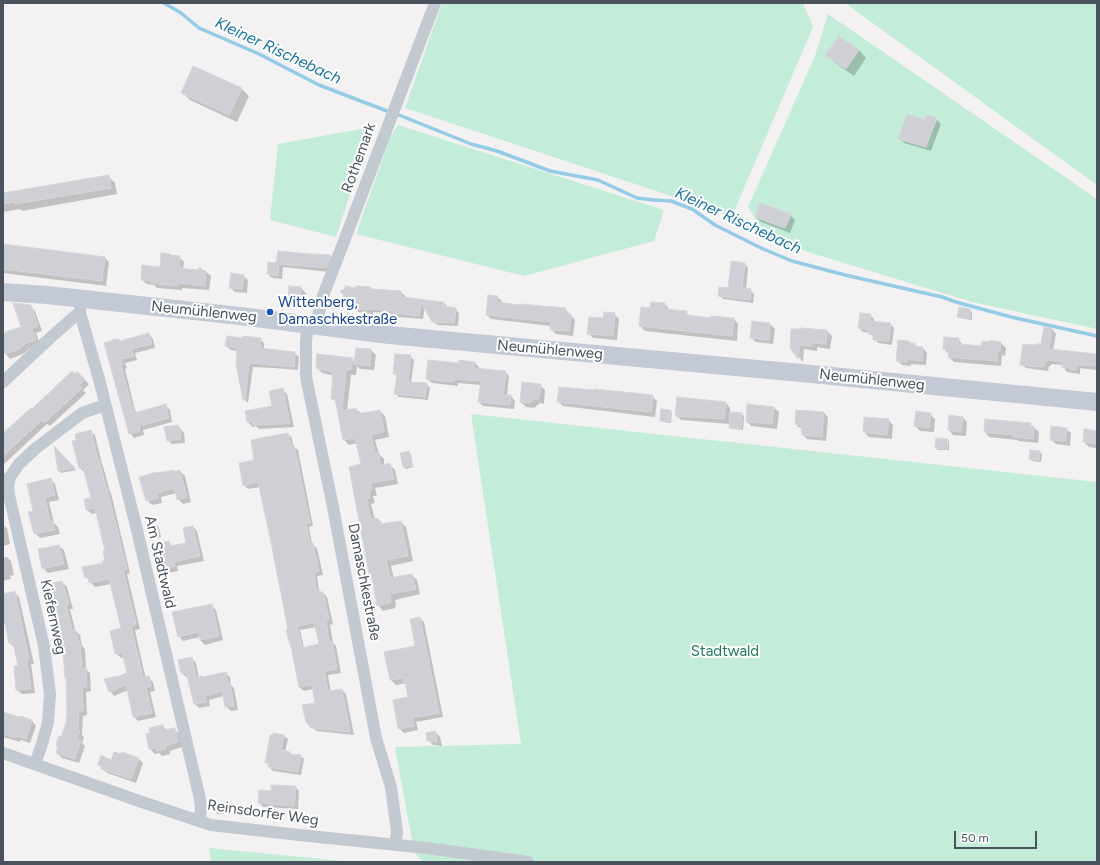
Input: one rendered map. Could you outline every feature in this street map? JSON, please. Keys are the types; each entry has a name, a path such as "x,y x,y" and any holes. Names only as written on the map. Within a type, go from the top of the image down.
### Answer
{"street":[{"name":"Rothemark","path":"312,325 435,3"},
{"name":"Neumühlenweg","path":"3,292 26,292 80,306 312,325 389,335 1097,402"},
{"path":"3,382 50,338 80,306"},
{"name":"Am Stadtwald","path":"80,306 136,526 200,799 201,810 199,820"},
{"name":"Damaschkestraße","path":"312,325 306,341 306,377 333,507 376,738 391,787 397,832 395,845"},
{"name":"Kiefernweg","path":"35,764 48,722 50,709 49,680 44,646 6,480 19,464 35,449 82,413 105,405"},
{"name":"Reinsdorfer Weg","path":"3,753 211,825 427,848 528,862"}],"green space":[{"path":"442,3 803,3 813,27 732,216 405,108"},
{"path":"845,3 1097,3 1097,185"},
{"path":"828,14 1097,199 1097,329 972,302 769,240 748,207 815,56"},
{"path":"398,125 664,210 654,241 524,276 356,234 390,138"},
{"path":"372,127 336,237 270,220 278,144"},
{"name":"Stadtwald","path":"471,414 1097,482 1097,862 423,862 414,852 395,747 521,744"},
{"path":"209,848 355,862 211,862"}],"building":[{"path":"839,36 859,50 846,69 825,55"},
{"path":"193,66 242,88 229,115 181,93"},
{"path":"907,114 925,120 927,115 937,118 926,147 898,139"},
{"path":"109,175 111,188 15,204 14,202 3,204 3,193"},
{"path":"760,203 791,214 785,228 755,217"},
{"path":"3,244 105,257 102,281 3,269"},
{"path":"278,251 331,255 326,268 279,264 278,276 267,274 268,262 276,263"},
{"path":"161,253 180,256 179,268 197,270 200,267 202,270 206,271 205,286 177,283 177,286 166,285 141,280 142,265 160,267"},
{"path":"731,261 745,263 742,288 751,289 750,300 718,296 719,287 728,288"},
{"path":"231,273 244,275 242,289 229,288"},
{"path":"289,286 301,287 300,302 288,301"},
{"path":"345,286 356,288 356,286 371,287 371,289 401,291 401,297 444,302 444,306 456,308 454,323 432,322 421,302 419,316 393,313 393,311 353,309 354,307 343,306 344,295 340,291 345,289"},
{"path":"488,295 498,296 497,302 566,308 565,314 571,314 569,331 550,330 551,322 486,315"},
{"path":"651,302 665,303 664,309 687,311 686,315 711,318 711,316 734,318 732,336 639,326 641,307 650,308"},
{"path":"13,303 31,305 38,326 32,328 36,340 25,344 19,349 5,354 3,349 3,337 6,336 5,332 21,327"},
{"path":"959,307 970,309 970,318 957,317"},
{"path":"604,312 615,313 613,336 587,334 589,317 603,318"},
{"path":"860,313 871,314 870,321 891,323 889,341 873,340 873,335 869,334 869,330 858,328"},
{"path":"752,321 770,323 769,340 750,338"},
{"path":"1044,327 1052,328 1049,349 1097,354 1097,366 1076,365 1076,370 1062,368 1063,362 1047,360 1044,367 1020,365 1023,344 1041,344"},
{"path":"800,328 827,330 826,344 812,343 812,346 800,345 798,359 790,348 791,329"},
{"path":"149,333 152,344 131,349 134,356 121,359 123,364 121,365 135,413 166,404 169,418 139,426 140,431 129,434 104,343 116,339 119,339 120,341"},
{"path":"227,336 261,338 260,348 295,352 294,367 249,363 245,400 243,400 236,364 237,348 225,346"},
{"path":"944,337 959,338 958,344 981,346 982,341 989,342 989,340 1001,342 997,361 948,357 949,350 943,349"},
{"path":"898,340 909,341 909,343 915,343 915,346 923,347 922,361 907,359 907,362 896,361"},
{"path":"356,348 371,349 370,366 354,364"},
{"path":"317,354 353,358 351,370 346,370 342,411 356,408 358,414 380,410 384,432 371,435 375,453 379,452 380,466 390,463 394,479 370,483 372,491 369,491 370,498 367,499 371,520 378,518 379,524 401,521 408,556 386,560 390,578 412,574 416,589 390,594 390,603 377,606 371,574 369,574 349,467 361,464 355,438 343,440 335,399 331,399 333,372 316,368"},
{"path":"395,354 411,355 408,382 427,383 425,397 394,394 397,374 393,374"},
{"path":"428,360 459,363 459,360 475,362 474,368 506,371 503,395 511,395 510,405 478,402 481,381 454,379 454,382 426,379"},
{"path":"72,371 75,374 77,372 85,379 79,385 82,388 44,423 42,420 3,456 3,433 31,408 32,409"},
{"path":"522,382 541,384 539,399 535,399 529,403 520,402"},
{"path":"559,387 653,395 651,412 557,402"},
{"path":"283,388 290,423 253,425 253,421 247,422 245,411 272,406 269,391"},
{"path":"677,397 726,402 724,419 675,416"},
{"path":"747,404 774,407 772,424 746,422"},
{"path":"661,409 671,410 670,421 660,421"},
{"path":"796,410 824,412 822,437 802,435 801,425 795,424"},
{"path":"916,411 931,413 929,428 914,426"},
{"path":"730,412 742,413 741,429 729,428"},
{"path":"949,415 963,417 961,432 948,430"},
{"path":"864,417 889,419 887,435 863,432"},
{"path":"985,419 1031,423 1030,426 1034,426 1033,439 984,432"},
{"path":"178,425 180,428 181,439 167,441 164,427"},
{"path":"1051,426 1067,428 1065,441 1050,440"},
{"path":"1084,429 1097,431 1097,444 1083,442"},
{"path":"91,430 127,569 123,570 136,624 131,626 140,665 143,677 149,676 151,686 146,688 152,713 133,717 126,685 109,692 104,679 127,673 122,653 115,654 110,631 121,628 109,579 89,583 88,577 85,578 82,567 103,563 102,561 105,561 103,551 105,551 95,508 86,510 84,499 91,498 83,467 79,468 72,441 76,440 75,434"},
{"path":"288,433 291,446 294,445 310,523 306,523 310,543 313,543 319,571 314,573 316,590 319,589 320,592 323,592 329,620 326,621 329,641 332,641 337,669 324,671 328,691 342,689 350,732 311,728 306,722 302,705 315,703 312,685 299,687 286,630 288,630 278,574 258,482 243,486 239,463 254,460 251,440","holes":["314,623 319,644 302,648 297,626"]},
{"path":"936,438 948,439 947,449 935,448"},
{"path":"54,446 75,468 58,471"},
{"path":"1030,450 1040,451 1039,460 1029,459"},
{"path":"409,451 412,466 403,467 400,453"},
{"path":"174,470 174,472 180,470 187,497 177,500 174,488 157,493 158,498 146,501 139,477 157,472"},
{"path":"51,478 55,495 45,498 50,522 53,521 55,530 34,534 28,512 33,511 27,484"},
{"path":"157,525 159,535 149,537 147,527"},
{"path":"193,526 200,556 174,562 175,566 162,569 156,544 169,541 170,546 186,543 183,528"},
{"path":"59,545 64,564 42,569 38,549"},
{"path":"62,581 69,604 66,605 72,630 75,629 80,643 82,668 86,668 87,687 82,687 83,711 79,711 78,730 80,731 77,739 81,740 75,759 56,753 58,747 56,746 57,741 59,736 61,737 66,723 66,678 63,650 46,584"},
{"path":"15,591 29,659 27,660 31,689 16,690 14,666 18,666 13,642 9,643 5,623 3,624 3,594"},
{"path":"212,604 219,636 200,640 198,632 178,637 172,612"},
{"path":"420,617 439,713 412,718 414,726 398,729 393,700 408,697 404,678 390,680 384,652 415,646 410,619"},
{"path":"192,657 196,677 226,672 228,683 230,682 234,706 225,707 222,691 205,696 207,702 194,704 186,672 181,673 178,660"},
{"path":"3,712 32,720 26,739 16,736 15,738 3,734"},
{"path":"163,725 164,730 175,728 178,742 165,746 166,749 157,751 156,748 149,749 146,734 150,733 149,728"},
{"path":"435,731 437,742 427,741 426,733"},
{"path":"273,733 284,735 281,750 290,752 290,754 301,755 298,772 268,767 269,763 265,763 270,735 273,735"},
{"path":"114,752 121,754 122,752 139,758 131,779 101,769 102,766 98,765 101,755 111,760"},
{"path":"271,785 296,786 294,806 258,803 259,790 271,791"},
{"path":"214,802 226,803 226,812 214,812"}],"waterway":[{"name":"Kleiner Rischebach","path":"164,3 181,13 199,28 259,54 319,85 387,111"},
{"name":"Kleiner Rischebach","path":"399,115 471,144 497,151 550,171 598,180 637,198 671,201 692,209 715,225 761,248 792,261 845,275 942,297 1011,317 1097,336"}],"place":[{"name":"Wittenberg, Damaschkestraße","path":"270,312"}]}
